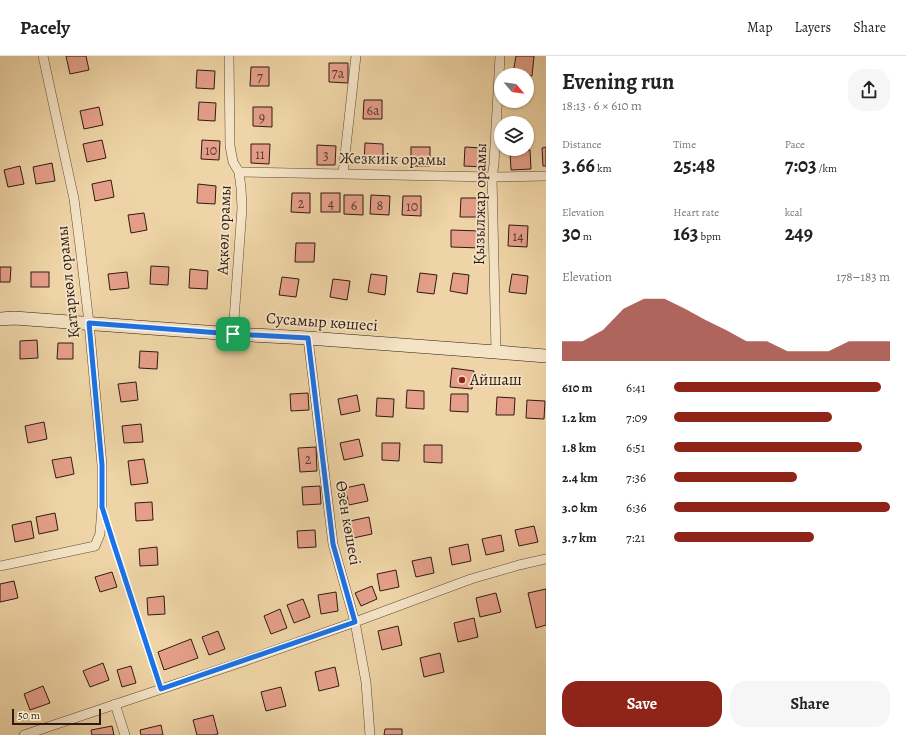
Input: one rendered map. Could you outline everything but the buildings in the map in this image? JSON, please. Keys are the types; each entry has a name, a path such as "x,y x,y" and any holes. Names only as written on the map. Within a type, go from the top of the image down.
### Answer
{"main road":[{"name":"Сусамыр көшесі","path":"0,318 308,338 546,356"}],"street":[{"name":"Қатаркөл орамы","path":"0,566 95,546 100,534 102,507 102,465 89,323 80,246 74,199 43,56"},
{"name":"Ақкөл орамы","path":"229,56 230,146 233,162 240,172 242,188 242,208 233,334"},
{"path":"343,173 356,56"},
{"name":"Қызылжар орамы","path":"496,352 492,177 500,56"},
{"name":"Жезкиік орамы","path":"240,172 492,177 546,176"},
{"name":"Өзен көшесі","path":"308,338 333,544 355,622 366,682 370,735"},
{"path":"24,735 355,622 471,579 546,558"},
{"path":"115,704 125,735"}],"lane":[{"path":"102,507 161,689"}],"place":[{"name":"Айшаш","path":"462,380"}],"route":[{"path":"89,323 233,334 308,338 333,544 355,622 161,689 102,507 102,465 89,323"}]}
